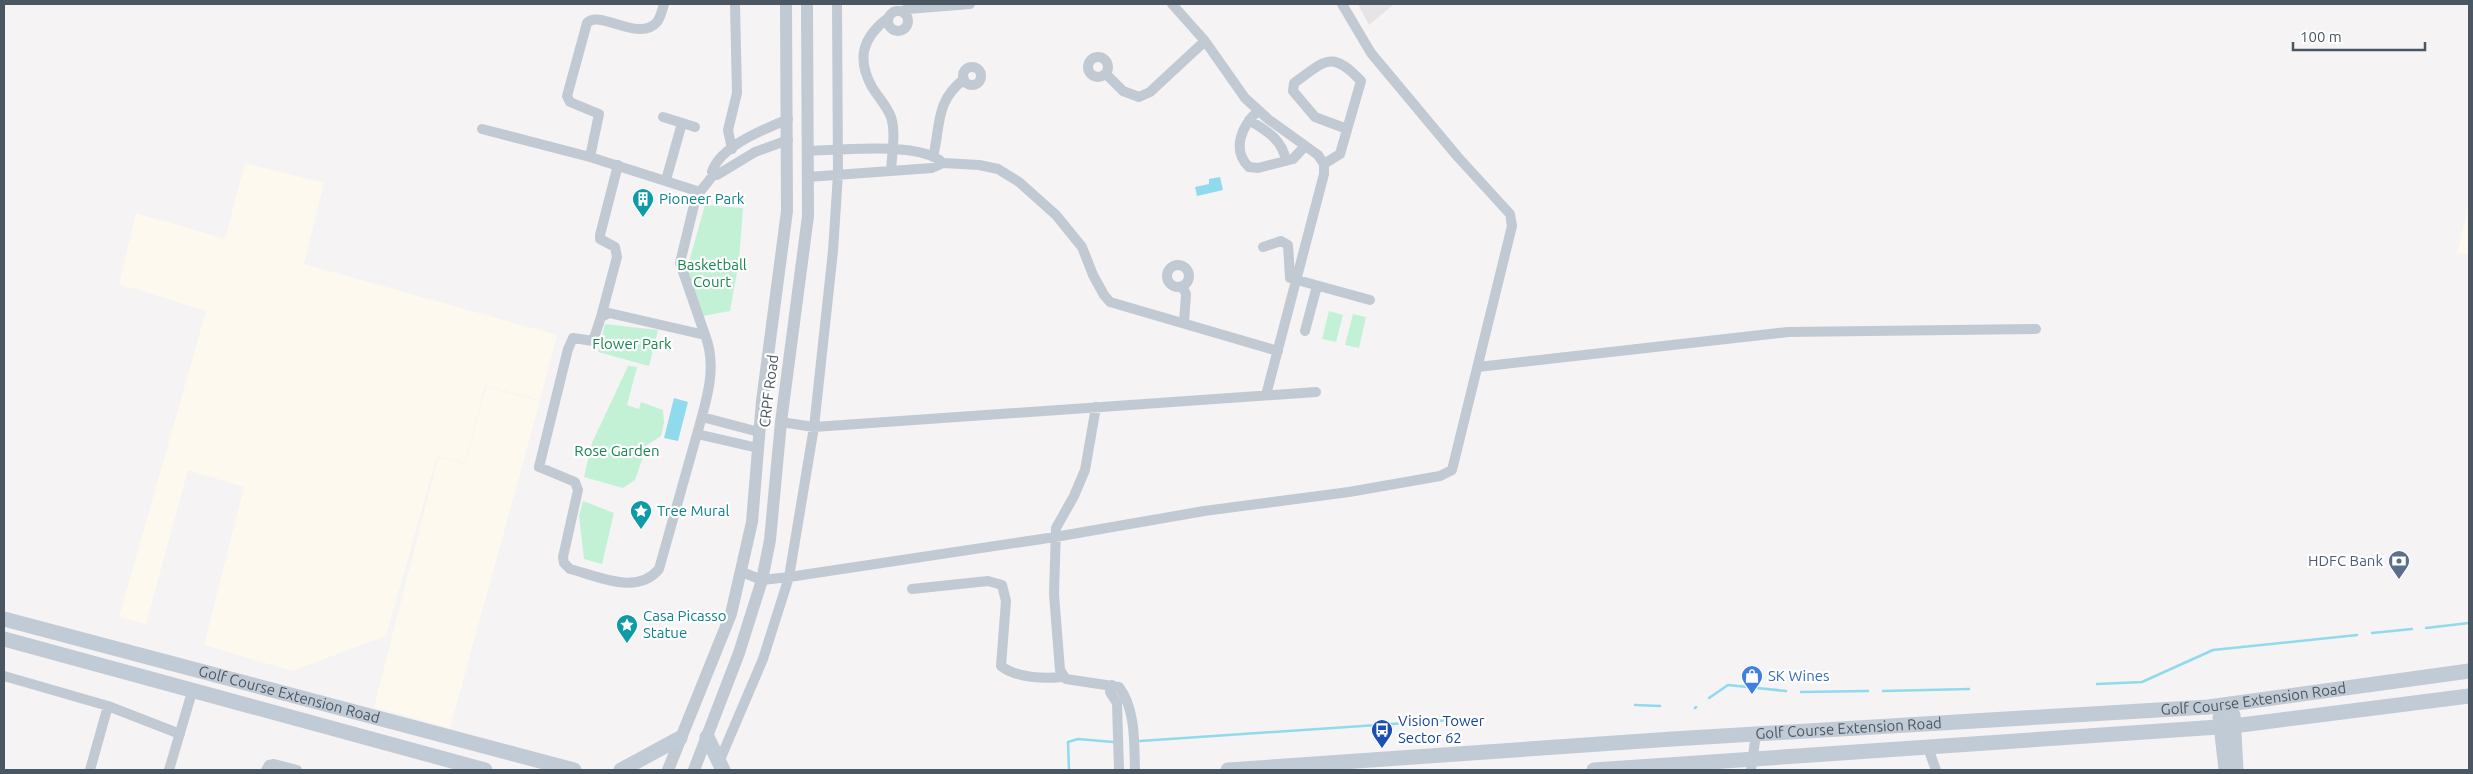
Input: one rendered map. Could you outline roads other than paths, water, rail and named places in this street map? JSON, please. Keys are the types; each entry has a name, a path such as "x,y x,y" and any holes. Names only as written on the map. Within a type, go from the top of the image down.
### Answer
{"main road":[{"name":"Golf Course Extension Road","path":"4,619 574,770"},
{"name":"Golf Course Extension Road","path":"4,639 192,692 334,728 458,767 485,770"},
{"name":"Golf Course Extension Road","path":"1228,770 1756,734 2226,705 2469,671"},
{"path":"2366,686 2373,708"},
{"name":"Golf Course Extension Road","path":"1594,770 1752,765 1928,748 2227,726 2469,696"},
{"path":"2226,705 2226,770"},
{"path":"2227,726 2236,770"},
{"path":"707,737 721,766"},
{"path":"621,770 680,738"}],"street":[{"path":"590,157 599,114 570,102 567,96 587,23 595,19 639,29 648,28 659,20 664,4"},
{"path":"732,149 728,130 737,93 736,4"},
{"path":"668,770 731,614 752,522 759,432 784,250 787,212 786,4"},
{"name":"CRPF Road","path":"694,770 739,653 762,580 770,540 781,422 808,216 807,4"},
{"path":"721,766 763,659 789,577 814,427 833,251 838,174 837,4"},
{"path":"891,170 891,118 872,86 864,64 865,44 869,36 895,11 970,4"},
{"path":"1172,4 1205,41 1245,98 1258,111 1318,155 1324,164 1324,174 1266,396"},
{"path":"742,572 762,580 789,577 1055,537 1204,511 1349,492 1448,473 1452,470 1512,226 1510,214 1451,150 1371,54 1342,4"},
{"path":"888,18 888,24 893,30 903,30 909,22 907,15 902,11"},
{"path":"1106,74 1123,91 1140,97 1150,92 1205,41"},
{"path":"1324,164 1340,154 1361,81 1346,65 1330,60 1324,61 1294,83 1293,91 1316,117 1347,129"},
{"path":"933,157 943,103 950,90 964,79"},
{"path":"1258,111 1249,120 1238,151 1243,161 1249,167 1258,168 1286,162 1293,159 1305,146"},
{"path":"663,117 695,127"},
{"path":"618,166 600,235 600,239 616,247 617,257 593,341 575,337 568,349 539,467 575,482 578,490 563,557 564,563 570,568 626,584 652,578 659,569 702,417 710,379 710,362 705,335 680,263 689,222 700,192 714,174 714,169 732,149 754,133 788,119"},
{"path":"1249,120 1273,136 1281,144 1286,162"},
{"path":"666,180 682,123"},
{"path":"482,129 590,157 700,192"},
{"path":"754,133 760,150"},
{"path":"714,174 717,175 760,150 788,140"},
{"path":"808,151 908,150 933,157 942,163"},
{"path":"808,177 932,168 942,163 979,165 1009,174 1040,199 1082,247 1093,275 1110,302 1278,351"},
{"path":"1263,246 1281,241 1288,245 1290,250 1288,273 1290,278 1370,300"},
{"path":"1182,286 1186,294 1184,324"},
{"path":"1305,331 1316,286"},
{"path":"601,317 606,314 615,314 705,335"},
{"path":"1478,367 1788,332 2036,329"},
{"path":"781,422 814,427 1316,392"},
{"path":"1062,677 1054,594 1055,537 1059,519 1074,496 1085,470 1096,407"},
{"path":"702,417 759,432"},
{"path":"697,434 758,448"},
{"path":"912,589 988,581 1002,585 1006,601 1001,666 1016,673 1041,678 1062,677 1070,680 1119,687 1128,704 1135,770"},
{"path":"4,676 108,706 180,734"},
{"path":"1112,685 1110,692 1117,703 1119,770"},
{"path":"169,770 192,692"},
{"path":"90,770 108,706"},
{"path":"1752,765 1756,734"},
{"path":"1928,748 1936,770"},
{"path":"266,770 269,765 274,764 297,770"}],"water":[{"path":"1220,177 1223,190 1197,196 1195,187 1209,184 1209,179"},
{"path":"674,398 688,402 678,441 664,438"}],"waterway":[{"path":"2426,628 2469,623"},
{"path":"2372,633 2412,629"},
{"path":"2097,684 2142,682 2213,650 2357,635"},
{"path":"1709,698 1728,685 1786,691"},
{"path":"1883,691 1969,689"},
{"path":"1801,692 1868,691"},
{"path":"1635,705 1660,706"},
{"path":"1140,741 1451,720"},
{"path":"1069,770 1068,742 1078,739 1113,742"}],"place":[{"name":"Pioneer Park","path":"643,218"},
{"name":"Tree Mural","path":"641,530"},
{"name":"HDFC Bank","path":"2399,580"},
{"name":"Casa Picasso Statue","path":"627,644"},
{"name":"SK Wines","path":"1752,695"},
{"name":"Vision Tower Sector 62","path":"1382,749"}],"park label":[{"name":"Basketball Court","path":"712,274"},
{"name":"Flower Park","path":"632,344"},
{"name":"Rose Garden","path":"617,451"}]}
